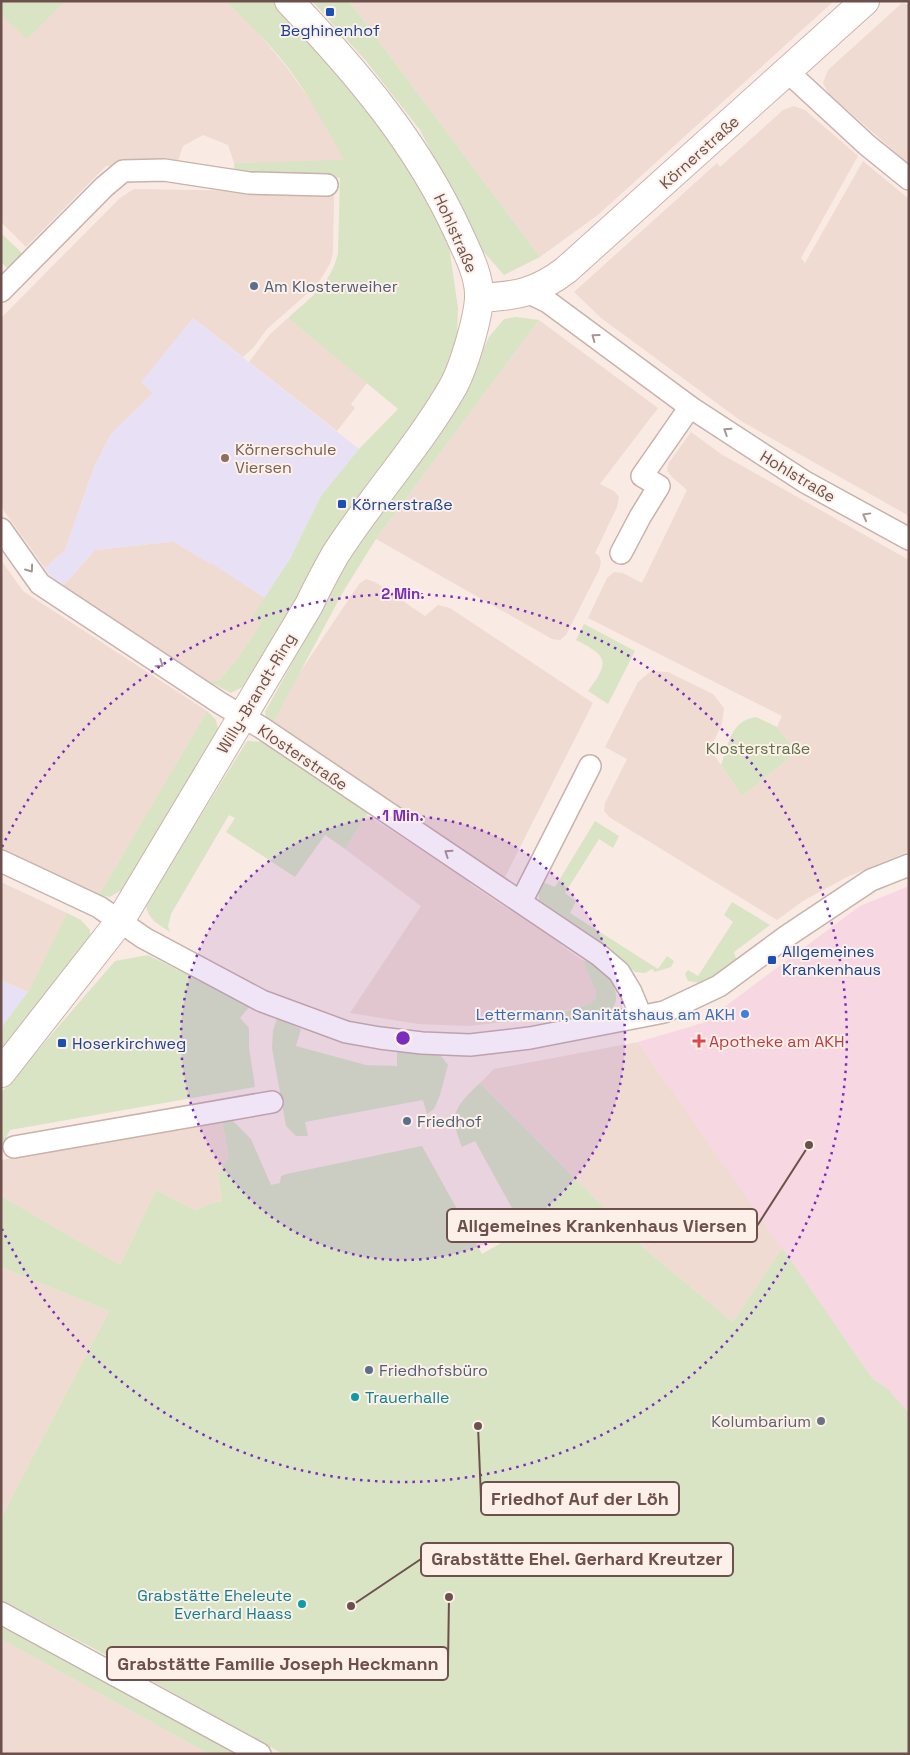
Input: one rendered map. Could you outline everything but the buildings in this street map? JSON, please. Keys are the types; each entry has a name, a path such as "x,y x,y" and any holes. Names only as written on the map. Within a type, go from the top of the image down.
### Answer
{"main road":[{"name":"Hohlstraße","path":"289,1 361,80 405,138 427,171 447,207 474,267 479,298"},
{"name":"Körnerstraße","path":"527,292 549,283 566,270 865,1"},
{"path":"479,298 527,292"},
{"name":"Willy-Brandt-Ring","path":"1,1073 120,921 309,605 335,556 425,429 454,384 464,361 479,298"}],"street":[{"path":"788,72 867,145 909,179"},
{"path":"1,291 104,187 123,171 164,170 249,183 327,186"},
{"name":"Hohlstraße","path":"527,292 548,302 690,407 805,482 909,540"},
{"path":"621,553 640,517 660,486 642,476 690,407"},
{"name":"Klosterstraße","path":"1,529 40,584 220,703 262,728 599,955 619,972 631,992 641,1016"},
{"path":"521,902 590,766"},
{"path":"1,861 99,907 144,938 262,1001 346,1032 413,1042 470,1045 530,1038 664,1012 719,986 788,936 871,880 909,865"},
{"path":"14,1147 272,1102"},
{"path":"1,1613 260,1754"}],"shaded area":[{"path":"1,1 226,1 256,30 288,69 317,110 345,161 234,163 228,145 203,135 183,146 177,164 106,166 26,247 1,222"},
{"path":"349,1 834,1 599,214 540,257"},
{"path":"902,3 909,5 909,164 829,94 823,83 828,70"},
{"path":"794,106 805,110 858,156 801,258 805,263 863,161 909,199 909,516 741,421 601,318 574,292 717,163 720,167 783,110"},
{"path":"134,189 322,192 330,190 334,196 333,253 330,264 317,285 267,329 253,348 243,357 193,318 142,382 153,393 111,434 94,467 65,550 45,568 1,507 1,318 120,198"},
{"name":"Körnerschule Viersen","path":"193,318 359,449 321,496 290,559 265,598 211,563 172,541 95,550 63,586 50,576 45,568 65,550 94,467 111,434 153,393 141,382"},
{"path":"288,318 367,383 351,404 355,408 337,431 249,362 270,334"},
{"path":"539,320 658,408 600,484 614,491 619,497 617,507 595,553 599,556 601,562 599,570 566,635 560,640 552,639 376,539"},
{"path":"691,432 721,454 909,560 909,851 847,877 803,901 777,920 609,817 604,811 605,803 627,759 605,747 638,682 651,671 668,672 713,694 724,708 722,724 710,749 742,796 797,752 777,727 782,716 588,618 607,578 614,572 623,573 642,583 687,490 667,471 668,464"},
{"path":"172,540 211,562 265,598 252,617 261,623 238,658 219,680 210,682 74,595 63,586 95,550 170,542"},
{"path":"1,560 23,591 207,711 99,895 1,848"},
{"path":"366,579 375,582 425,616 438,605 450,608 593,703 503,881 271,726 294,681 359,584"},
{"path":"367,815 471,882 470,884 582,960 596,991 595,999 589,1004 537,1018 469,1026 419,1024 350,1013 421,906 345,849"},
{"path":"1,882 67,913 28,992 1,980"},
{"path":"909,886 909,1413 887,1388 872,1378 638,1042 703,1023 860,906"},
{"path":"1,980 28,992 1,1028"},
{"path":"638,1042 782,1248 733,1322 645,1249 480,1083 494,1069"},
{"path":"222,1121 229,1157 218,1173 222,1201 211,1203 195,1210 156,1190 120,1265 1,1196 1,1160"},
{"path":"1,1267 109,1311 1,1518"},
{"path":"1,1639 209,1754 1,1754"}],"green space":[{"path":"1,1 64,2 27,39 1,14"},
{"path":"226,1 273,1 339,68 414,168 449,246 458,308 457,336 443,381 250,683 231,693 210,682 219,680 238,658 261,623 252,617 290,559 321,496 359,449 398,409 288,318 319,290 335,264 338,253 340,178 235,176 234,163 344,160 325,125 289,69 267,42"},
{"path":"312,1 349,1 540,257 504,275 482,250 420,130 366,61"},
{"path":"1,233 23,254 9,270 1,262"},
{"path":"516,317 539,320 376,539 343,592 271,726 266,719 265,712 349,560 453,412 489,337 504,319"},
{"path":"584,624 635,651 608,704 588,691 600,673 602,661 600,656 594,651 576,640"},
{"path":"207,711 216,720 219,733 123,889 110,897 99,895"},
{"name":"Klosterstraße","path":"756,717 777,727 797,752 742,796 721,765 736,728 747,719"},
{"path":"247,741 262,742 368,813 345,849 325,835 295,877 226,832 235,818 229,815 171,914 168,926 170,932 157,924 148,914 146,904"},
{"path":"595,821 619,836 613,848 599,839 565,893 576,901 570,913 658,969 667,956 674,961 671,967 655,972 652,969 645,973 635,972 617,957 539,905 539,891 543,882 555,887"},
{"path":"732,902 770,925 734,952 737,962 701,983 688,981 685,974 688,970 698,976 733,922 724,915"},
{"path":"67,913 81,920 90,930 90,941 1,1056 1,1028 28,992"},
{"path":"148,955 250,1006 240,1018 249,1028 249,1047 255,1087 10,1130 1,1148 1,1093 115,961"},
{"path":"582,960 598,967 611,981 615,989 616,998 614,1006 608,1013 560,1024 553,1015 589,1004 595,999 596,991"},
{"path":"277,1018 301,1029 296,1046 366,1065 397,1066 397,1052 439,1053 448,1065 434,1109 427,1114 423,1100 305,1122 308,1136 296,1136 286,1126 272,1048 273,1031"},
{"path":"480,1083 645,1249 733,1322 782,1248 872,1378 887,1388 909,1413 909,1754 283,1754 91,1647 1,1600 1,1518 109,1311 1,1267 1,1196 120,1265 156,1190 195,1210 211,1203 222,1201 218,1173 229,1157 222,1121 232,1120 251,1139 271,1185 280,1183 281,1176 286,1174 422,1146 482,1254 524,1230 475,1141 462,1147 455,1126 456,1111 465,1098"},
{"path":"1,1623 237,1754 209,1754 1,1639"}],"place":[{"name":"Beghinenhof","path":"330,12"},
{"name":"Am Klosterweiher","path":"254,286"},
{"name":"Körnerschule Viersen","path":"225,458"},
{"name":"Körnerstraße","path":"342,504"},
{"name":"Allgemeines Krankenhaus","path":"772,960"},
{"name":"Lettermann, Sanitätshaus am AKH","path":"745,1014"},
{"name":"Apotheke am AKH","path":"699,1041"},
{"name":"Hoserkirchweg","path":"62,1043"},
{"name":"Friedhof","path":"407,1121"},
{"name":"Allgemeines Krankenhaus Viersen","path":"809,1145"},
{"name":"Friedhofsbüro","path":"369,1370"},
{"name":"Trauerhalle","path":"355,1397"},
{"name":"Kolumbarium","path":"821,1421"},
{"name":"Friedhof Auf der Löh","path":"478,1426"},
{"name":"Grabstätte Familie Joseph Heckmann","path":"449,1597"},
{"name":"Grabstätte Eheleute Everhard Haass","path":"302,1604"},
{"name":"Grabstätte Ehel. Gerhard Kreutzer","path":"351,1606"}]}
